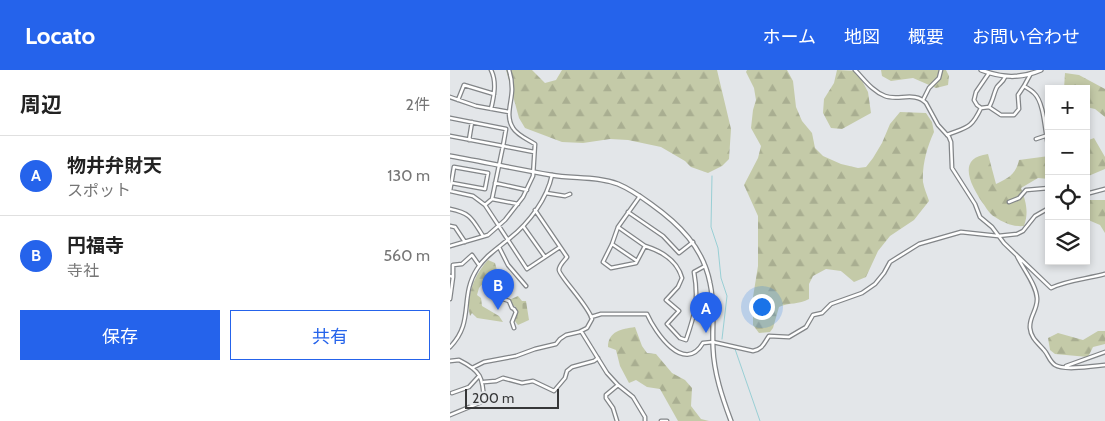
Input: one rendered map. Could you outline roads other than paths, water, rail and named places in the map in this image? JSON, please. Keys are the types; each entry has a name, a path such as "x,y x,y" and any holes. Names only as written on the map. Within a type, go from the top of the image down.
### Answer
{"street":[{"path":"491,70 494,78 492,109"},
{"path":"450,246 484,237 499,227 527,190 534,171 534,144 513,128 509,112 512,90 509,70"},
{"path":"855,70 872,89 882,95 891,98 914,97 924,100 938,125 947,134 951,142 952,168 975,204 980,218 992,227 1016,255 1051,288 1064,282 1105,274"},
{"path":"924,100 929,88 939,78 940,70"},
{"path":"981,70 1005,77 1030,75 1041,70"},
{"path":"981,108 974,100 976,92 989,73"},
{"path":"981,108 989,107 1000,115 1016,113 1019,109 1018,95 1030,75"},
{"path":"989,107 994,100 997,87 1004,81 1005,77"},
{"path":"458,100 464,85 494,94"},
{"path":"1024,86 1036,96 1045,120 1045,130"},
{"path":"450,97 509,112"},
{"path":"947,134 974,122 981,108"},
{"path":"450,118 506,129 492,200"},
{"path":"469,140 472,122"},
{"path":"450,136 535,152"},
{"path":"1036,138 1045,136"},
{"path":"450,156 552,175 609,181 640,196 671,218 693,242 705,266 712,295 715,370 730,421"},
{"path":"452,183 485,189 488,174 454,167 450,191 473,196 484,205 527,269 560,247"},
{"path":"450,347 458,339 463,329 468,291 472,277 479,265 523,226 546,193 552,175"},
{"path":"495,183 527,190"},
{"path":"1009,202 1019,198 1026,190 1045,188"},
{"path":"1090,193 1105,189"},
{"path":"546,193 565,196 570,194"},
{"path":"640,196 618,227 603,262 611,268 636,263 645,246"},
{"path":"484,205 492,200 518,204"},
{"path":"450,209 463,211 472,218 484,237"},
{"path":"472,368 484,362 552,346 566,335 581,331 589,326 591,317 582,301 560,273 559,267 567,257 535,210"},
{"path":"591,317 600,314 647,314 654,328 663,339 677,353 681,354 690,354 700,348 703,343 713,342 753,351 758,350 769,336 789,337 806,327 813,315 822,313 831,304 862,293 879,278 890,262 919,244 961,232 998,236 1017,234 1023,231 1035,216 1045,210"},
{"path":"628,212 663,236 679,253 693,242"},
{"path":"450,226 455,227 465,242"},
{"path":"523,226 545,258"},
{"path":"618,227 645,246 660,250 681,274 682,278 678,287 666,300 679,311 667,324 680,338 686,340 696,314 694,272 705,266"},
{"path":"612,244 637,261"},
{"path":"499,247 508,265 526,286"},
{"path":"450,299 453,264 462,264 472,255 479,265"},
{"path":"1016,255 1037,297 1037,308 1029,325 1030,332 1036,343 1045,350 1049,359 1055,365 1074,368 1105,365"},
{"path":"496,294 508,301 516,312 512,322 514,328"},
{"path":"581,331 607,373 633,397 645,417 645,421"},
{"path":"1064,366 1105,352"},
{"path":"484,382 503,378 522,383 533,381 554,391 565,378 567,371 572,367 594,361 598,358"},
{"path":"450,361 459,360 472,368 484,382 484,401 450,415"},
{"path":"452,393 468,387 480,376"},
{"path":"617,421 606,395 618,385"},
{"path":"661,421 667,421"}],"waterway":[{"path":"712,176 711,227 718,248 721,278 727,296 722,339"},
{"path":"735,349 760,421"}],"place":[{"name":"円福寺","path":"498,310"},
{"name":"物井弁財天","path":"706,333"}]}
